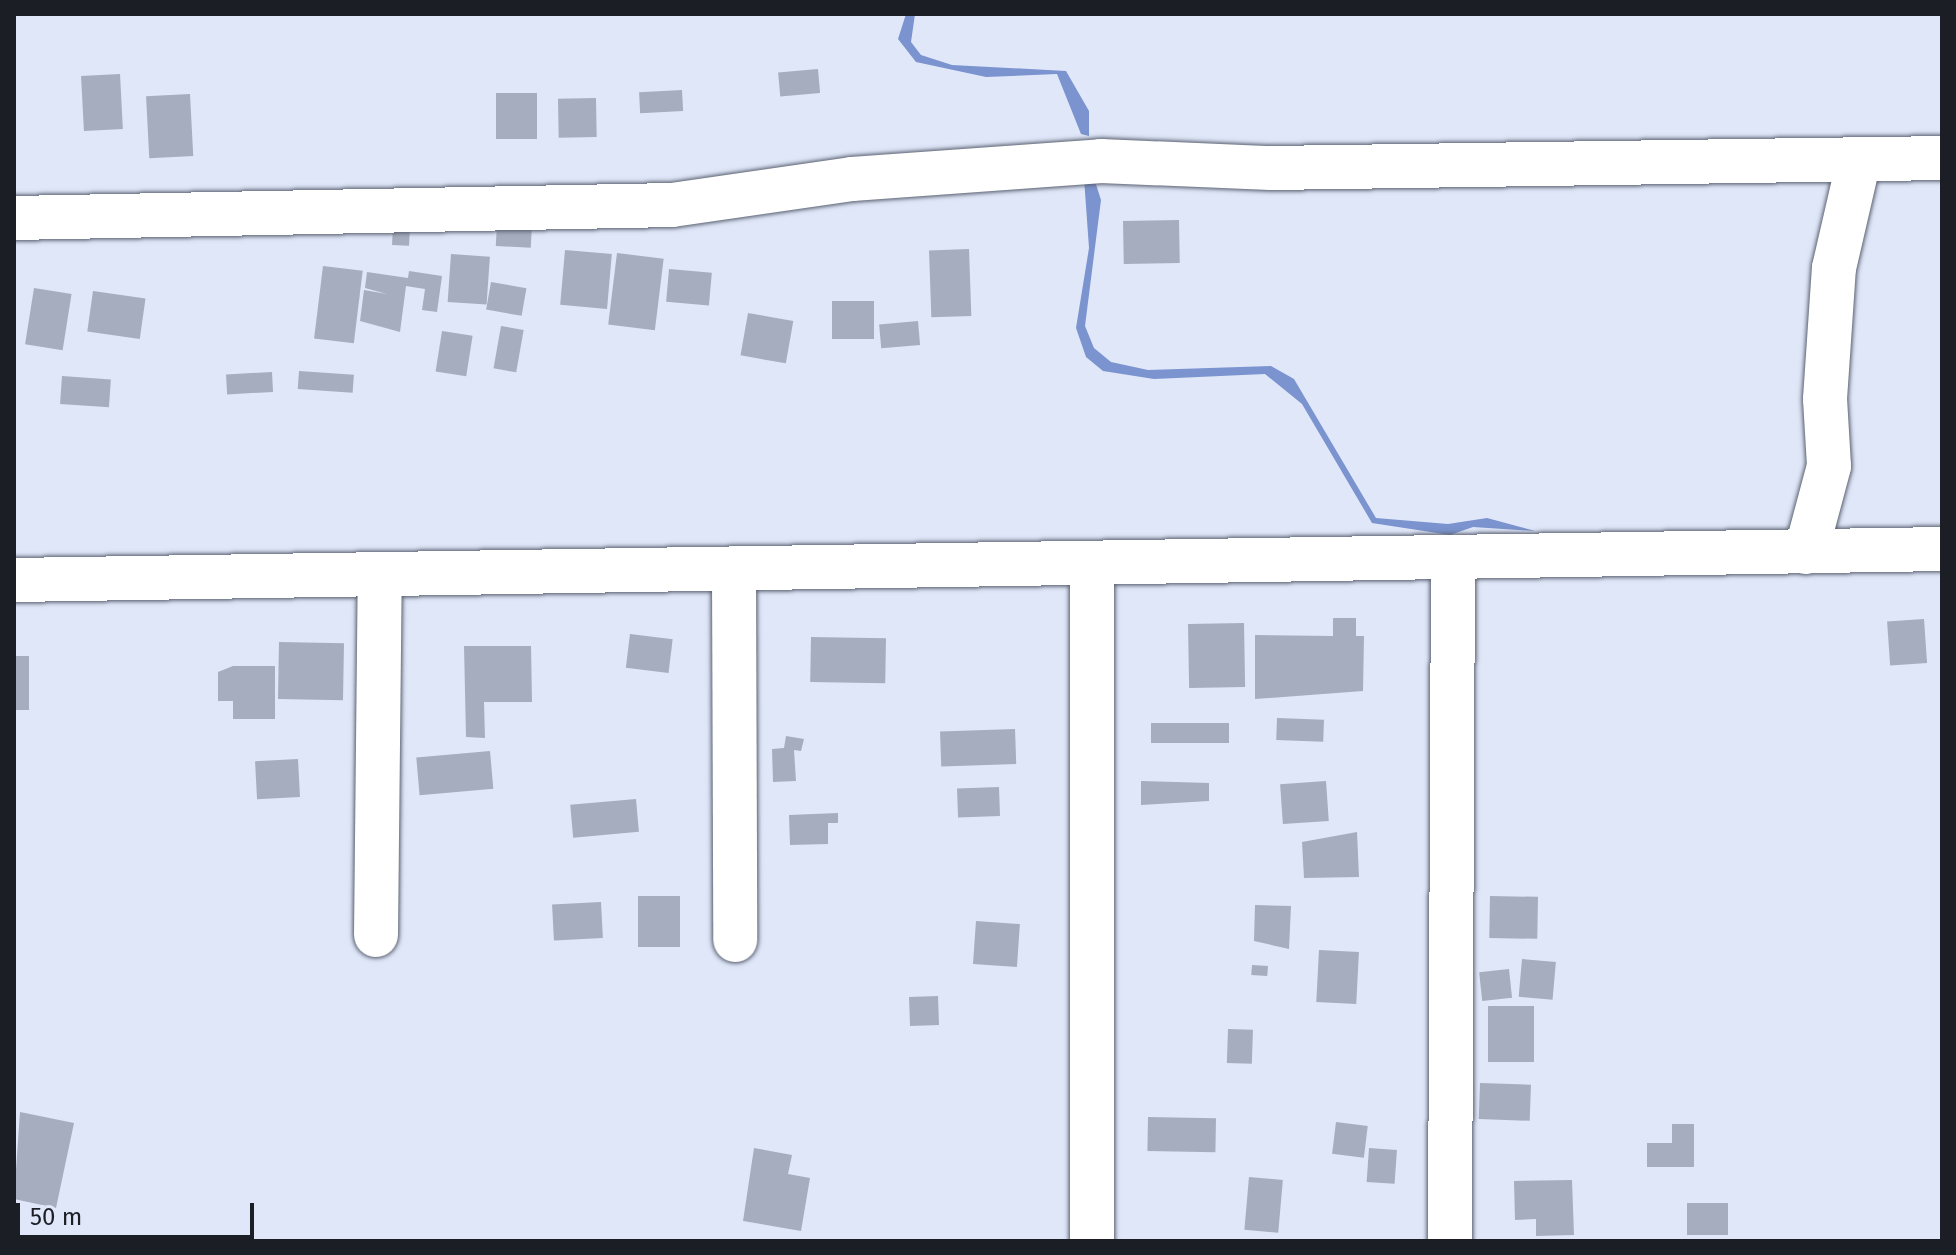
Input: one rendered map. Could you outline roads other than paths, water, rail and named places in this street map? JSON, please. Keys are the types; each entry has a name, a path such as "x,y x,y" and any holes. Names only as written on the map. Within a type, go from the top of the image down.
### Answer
{"street":[{"path":"14,218 672,205 852,179 1101,161 1271,168 1942,158"},
{"path":"1806,552 1829,466 1825,399 1834,268 1859,160"},
{"path":"14,580 1092,568 1942,549"},
{"path":"1450,1241 1453,560"},
{"path":"1092,568 1092,1241"},
{"path":"734,572 735,940"},
{"path":"376,935 380,576"}],"water":[{"path":"906,14 915,14 911,42 921,55 952,65 1066,71 1089,111 1089,136 1081,134 1057,74 986,77 916,62 898,39"},
{"path":"1084,178 1094,178 1101,200 1085,326 1094,348 1111,362 1148,370 1271,366 1294,379 1376,518 1448,524 1487,518 1535,531 1473,527 1450,535 1372,523 1302,404 1265,374 1154,379 1103,371 1086,357 1076,328 1089,248"}]}
